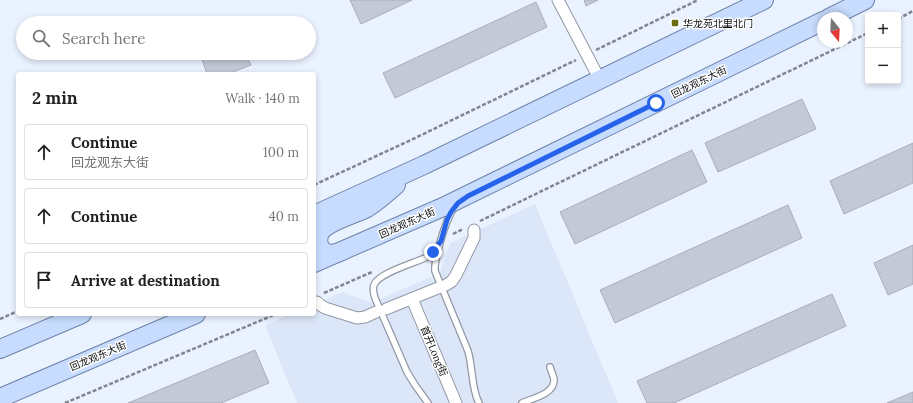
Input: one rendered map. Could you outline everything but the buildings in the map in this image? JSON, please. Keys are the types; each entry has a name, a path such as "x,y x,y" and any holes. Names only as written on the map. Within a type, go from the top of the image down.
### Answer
{"main road":[{"path":"316,214 424,165 764,0"},
{"path":"841,12 865,0"},
{"name":"回龙观东大街","path":"316,262 444,207 817,24"},
{"path":"342,251 335,254 329,254 323,251 318,242 319,235 322,230 328,225 368,207 424,165"},
{"path":"0,349 77,316"},
{"name":"回龙观东大街","path":"0,398 190,316"}],"street":[{"path":"558,0 600,80"},
{"path":"320,298 320,305 325,308 357,318 365,317 442,287 452,281 456,275 474,238 473,226"},
{"name":"首开Long街","path":"412,299 456,403"}],"lane":[{"path":"479,403 476,396 468,351 435,271 435,261 447,220 454,207 468,196 481,189"},
{"path":"428,403 407,372 375,298 373,288 382,276 427,257 434,251 441,240"},
{"path":"522,403 550,390 554,381 550,366"}],"path":[{"path":"316,184 698,0"},
{"path":"901,17 913,11"},
{"path":"441,240 473,226 865,34"},
{"path":"320,298 376,270"},
{"path":"0,319 16,312"},
{"path":"66,403 271,316"}],"shaded area":[{"path":"535,204 618,403 297,403 265,325 286,316 316,316 316,303 343,292 371,303 440,273 450,243"}],"place":[{"name":"华龙苑北里北门","path":"675,23"}],"route":[{"path":"433,252 441,241 447,220 454,207 468,196 656,103"}]}
